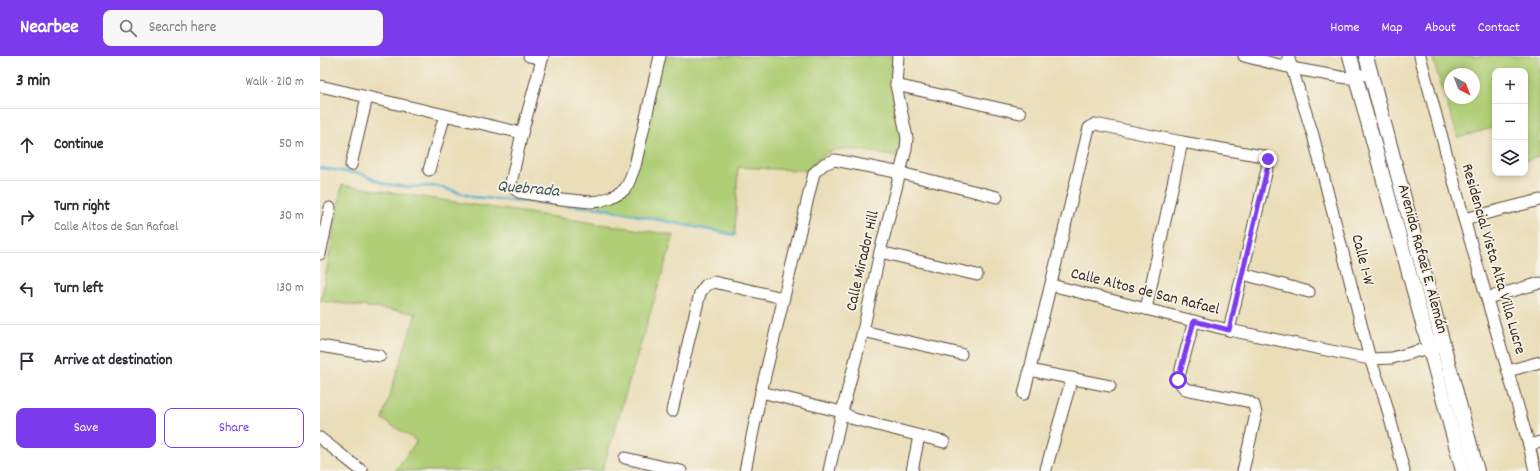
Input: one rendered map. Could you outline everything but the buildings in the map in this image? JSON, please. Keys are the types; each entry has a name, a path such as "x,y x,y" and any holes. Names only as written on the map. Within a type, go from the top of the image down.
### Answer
{"main road":[{"name":"Avenida Rafael E. Alemán","path":"1350,56 1435,347 1477,471"},
{"name":"Avenida Rafael E. Alemán","path":"1366,56 1463,471"}],"street":[{"path":"529,56 542,58 511,179 512,187 519,192 591,202 612,197 624,190 628,184 635,166 660,56"},
{"name":"Calle Mirador Hill","path":"829,471 842,412 864,331 880,252 901,173 907,138 896,85 898,56"},
{"path":"1244,56 1291,68 1341,77 1370,74"},
{"name":"Calle 1-W","path":"1288,56 1320,162 1370,360 1384,396 1404,471"},
{"name":"Residencial Vista Alta Villa Lucre","path":"1420,56 1535,471"},
{"path":"896,85 1020,113"},
{"path":"320,86 522,133"},
{"path":"351,165 367,97"},
{"path":"429,170 445,115"},
{"path":"1024,394 1089,128 1095,124 1182,142 1264,156 1268,159 1268,165 1229,330"},
{"path":"1146,309 1182,142"},
{"path":"745,471 761,392 814,173 824,164 835,160 901,173 997,197"},
{"path":"1464,219 1540,200"},
{"path":"320,254 330,208"},
{"path":"880,252 977,275"},
{"path":"1243,274 1310,292"},
{"path":"672,411 700,293 706,285 714,282 783,298"},
{"path":"1487,298 1540,283"},
{"name":"Calle Altos de San Rafael","path":"1051,285 1229,330 1370,360 1392,358 1435,347"},
{"path":"1194,321 1178,380 1185,389 1247,401 1254,405 1256,414 1243,471"},
{"path":"864,331 961,354"},
{"path":"320,346 380,356"},
{"path":"1508,371 1540,362"},
{"path":"1029,370 1110,386"},
{"path":"1046,469 1072,378"},
{"path":"761,392 842,412 854,419 944,442"},
{"path":"912,471 920,436"},
{"path":"320,438 362,471"},
{"path":"1529,445 1540,442"},
{"path":"624,458 661,469 681,471"}],"green space":[{"path":"660,56 895,56 903,127 897,157 862,150 844,149 829,152 817,160 808,171 738,167 735,235 600,208 600,201 624,190"},
{"path":"1432,56 1540,56 1540,156 1528,160 1528,68 1492,68 1492,128 1458,138 1447,104 1480,104 1480,68 1444,68 1444,94"},
{"path":"342,185 674,235 602,471 395,471 417,441 382,419 416,313 321,301"}],"waterway":[{"name":"Quebrada","path":"320,168 362,174 385,184 407,187 437,186 473,197 600,208 735,235"}],"route":[{"path":"1178,380 1194,321 1229,330 1268,165 1268,159"}]}
